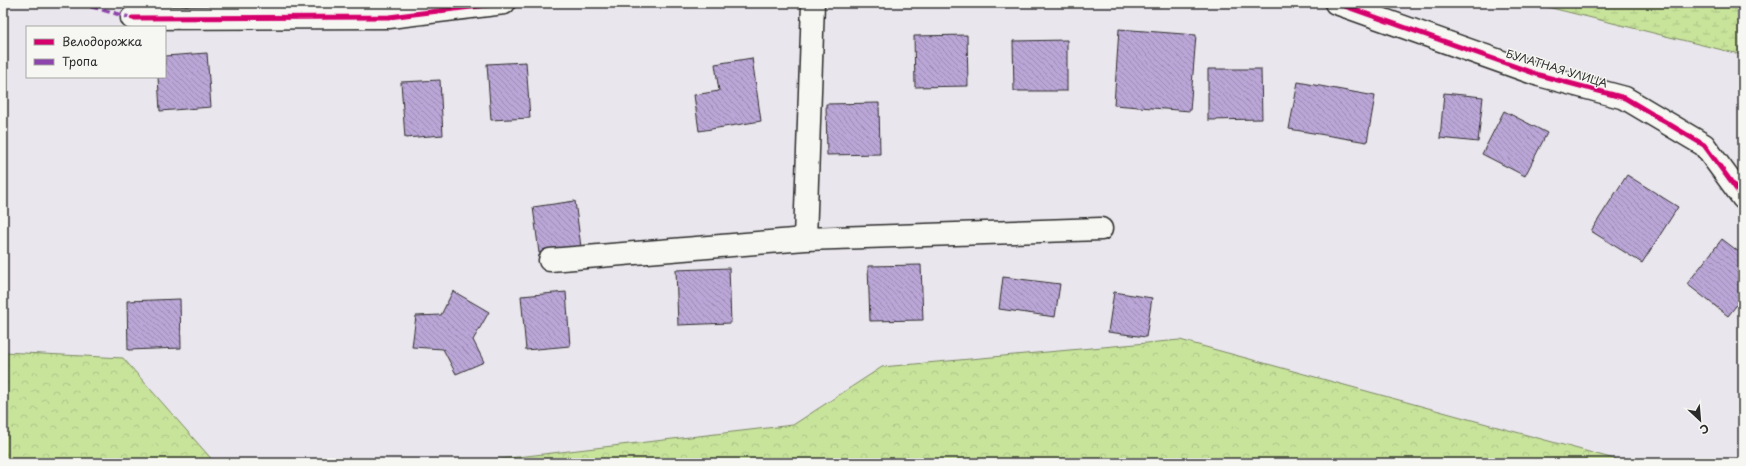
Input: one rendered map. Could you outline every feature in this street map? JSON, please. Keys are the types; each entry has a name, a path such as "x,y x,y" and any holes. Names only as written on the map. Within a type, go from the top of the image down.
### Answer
{"street":[{"path":"132,18 389,17 504,3"},
{"path":"805,239 813,3"},
{"name":"БУЛАТНАЯ УЛИЦА","path":"1336,3 1539,75 1624,98 1704,145 1743,198"},
{"path":"550,260 805,239 1101,229"}],"green space":[{"path":"1531,3 1743,3 1743,55"},
{"path":"1180,340 1629,463 466,463 793,425 882,367"},
{"path":"3,352 123,358 215,463 3,463"}],"building":[{"path":"1119,29 1196,35 1190,111 1114,105"},
{"path":"967,35 968,86 915,87 914,36"},
{"path":"1067,40 1067,91 1014,91 1013,41"},
{"path":"207,53 211,107 160,111 158,78 166,78 166,56"},
{"path":"752,58 761,121 699,131 694,95 719,91 715,64"},
{"path":"526,62 530,118 491,120 487,64"},
{"path":"1208,69 1261,69 1262,119 1208,120"},
{"path":"440,80 443,135 405,138 401,82"},
{"path":"1298,82 1375,96 1367,142 1289,129"},
{"path":"1444,93 1483,97 1478,142 1440,138"},
{"path":"879,103 880,154 827,155 826,104"},
{"path":"1504,111 1547,133 1525,176 1482,154"},
{"path":"1627,175 1678,207 1642,263 1591,231"},
{"path":"575,201 581,247 539,253 533,207"},
{"path":"1722,239 1743,255 1743,297 1728,316 1687,284"},
{"path":"921,265 923,320 870,321 868,266"},
{"path":"729,268 731,323 678,325 676,270"},
{"path":"1003,277 1060,284 1055,317 999,309"},
{"path":"453,291 489,312 473,340 484,362 456,374 443,349 412,347 416,316 441,315"},
{"path":"566,292 570,346 526,350 521,296"},
{"path":"1114,292 1152,298 1146,337 1108,332"},
{"path":"180,299 181,348 128,350 127,301"}],"marked path":[{"path":"79,3 132,18"}],"cycle path":[{"path":"132,18 389,17 504,3"},
{"path":"1336,3 1539,75 1625,98 1704,145 1743,198"}]}
